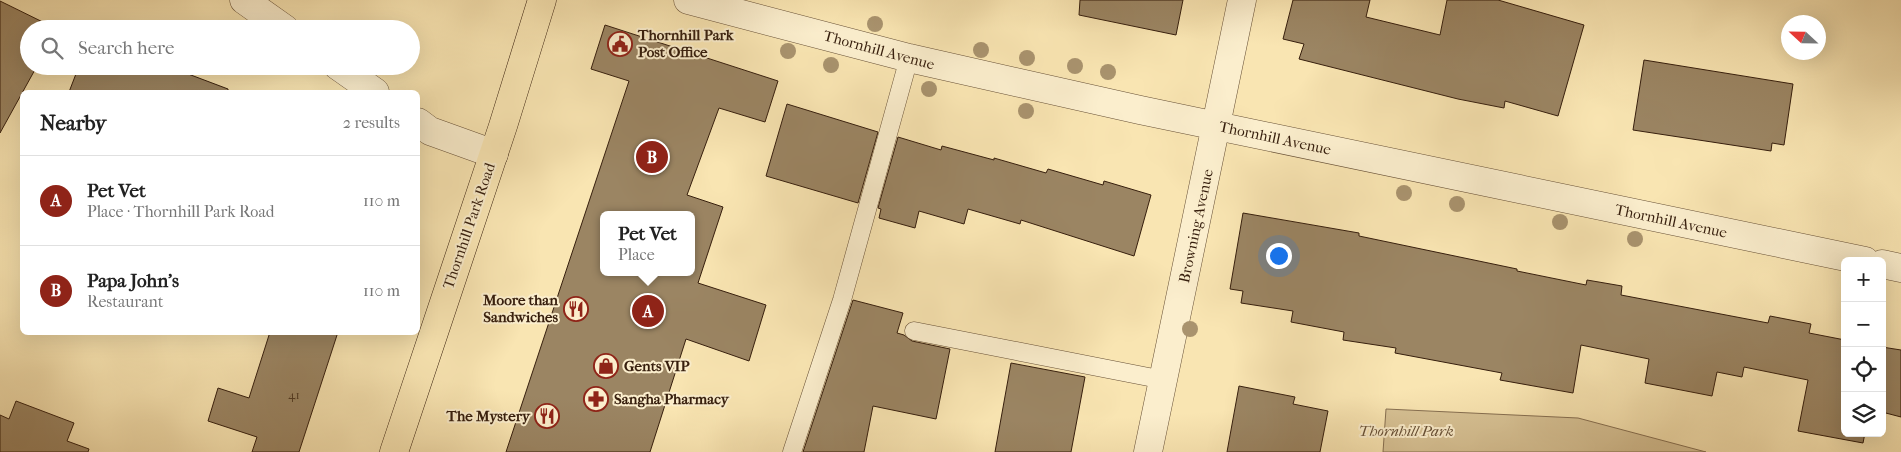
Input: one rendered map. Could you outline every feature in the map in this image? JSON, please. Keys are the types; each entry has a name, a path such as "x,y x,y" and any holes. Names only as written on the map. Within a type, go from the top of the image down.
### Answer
{"main road":[{"name":"Thornhill Park Road","path":"394,452 494,154 542,0"}],"street":[{"path":"244,0 272,20"},
{"name":"Thornhill Avenue","path":"688,0 909,58 1216,126 1846,257"},
{"name":"Browning Avenue","path":"1148,452 1242,0"},
{"path":"351,75 372,90"},
{"path":"420,124 430,131 494,154"},
{"path":"1886,265 1901,268"}],"lane":[{"path":"792,452 842,300 909,58"},
{"path":"914,331 1164,380"}],"green space":[{"name":"Thornhill Park","path":"1386,409 1578,418 1706,452 1383,452"}],"building":[{"path":"1080,0 1183,0 1176,35 1079,15"},
{"path":"1293,0 1370,0 1366,17 1440,35 1447,0 1498,0 1584,25 1558,116 1505,101 1504,108 1458,99 1299,59 1304,44 1283,39"},
{"path":"0,1 39,20 20,20 20,75 32,75 24,90 20,90 20,97 0,133"},
{"path":"605,25 778,81 765,122 719,108 687,195 723,207 698,283 766,305 749,361 686,339 650,452 506,452 629,81 591,69"},
{"path":"1644,60 1793,84 1784,145 1772,143 1771,151 1633,130"},
{"path":"76,75 191,75 228,89 228,90 70,90"},
{"path":"787,104 878,132 858,203 766,176"},
{"path":"898,137 941,150 942,146 1046,173 1048,169 1103,185 1104,181 1151,195 1134,256 1021,220 1020,224 968,209 964,224 919,211 915,228 879,218 881,209 878,208"},
{"path":"1243,213 1359,233 1359,236 1586,285 1587,280 1622,286 1621,295 1768,323 1770,316 1811,324 1809,333 1841,339 1841,437 1864,437 1863,443 1798,431 1808,380 1744,367 1742,377 1717,372 1712,396 1645,383 1649,359 1581,345 1573,393 1500,380 1502,373 1395,353 1396,348 1343,340 1344,332 1291,322 1293,311 1241,303 1243,291 1230,289"},
{"path":"853,300 903,313 897,333 904,335 912,341 950,349 936,419 873,406 864,452 803,452"},
{"path":"269,335 337,335 299,452 252,452 257,437 208,421 218,388 249,398"},
{"path":"1886,348 1901,350 1901,417 1886,413"},
{"path":"1011,363 1085,377 1071,452 995,452"},
{"path":"1239,386 1295,397 1293,404 1328,411 1320,452 1227,452"},
{"path":"16,401 74,423 67,441 89,449 88,452 0,452 0,415 9,419"}],"place":[{"name":"Thornhill Park Post Office","path":"620,44"},
{"name":"Papa John's","path":"652,157"},
{"name":"Moore than Sandwiches","path":"576,309"},
{"name":"Pet Vet","path":"648,311"},
{"name":"Gents VIP","path":"606,366"},
{"name":"Sangha Pharmacy","path":"596,399"},
{"name":"The Mystery","path":"547,416"}]}
